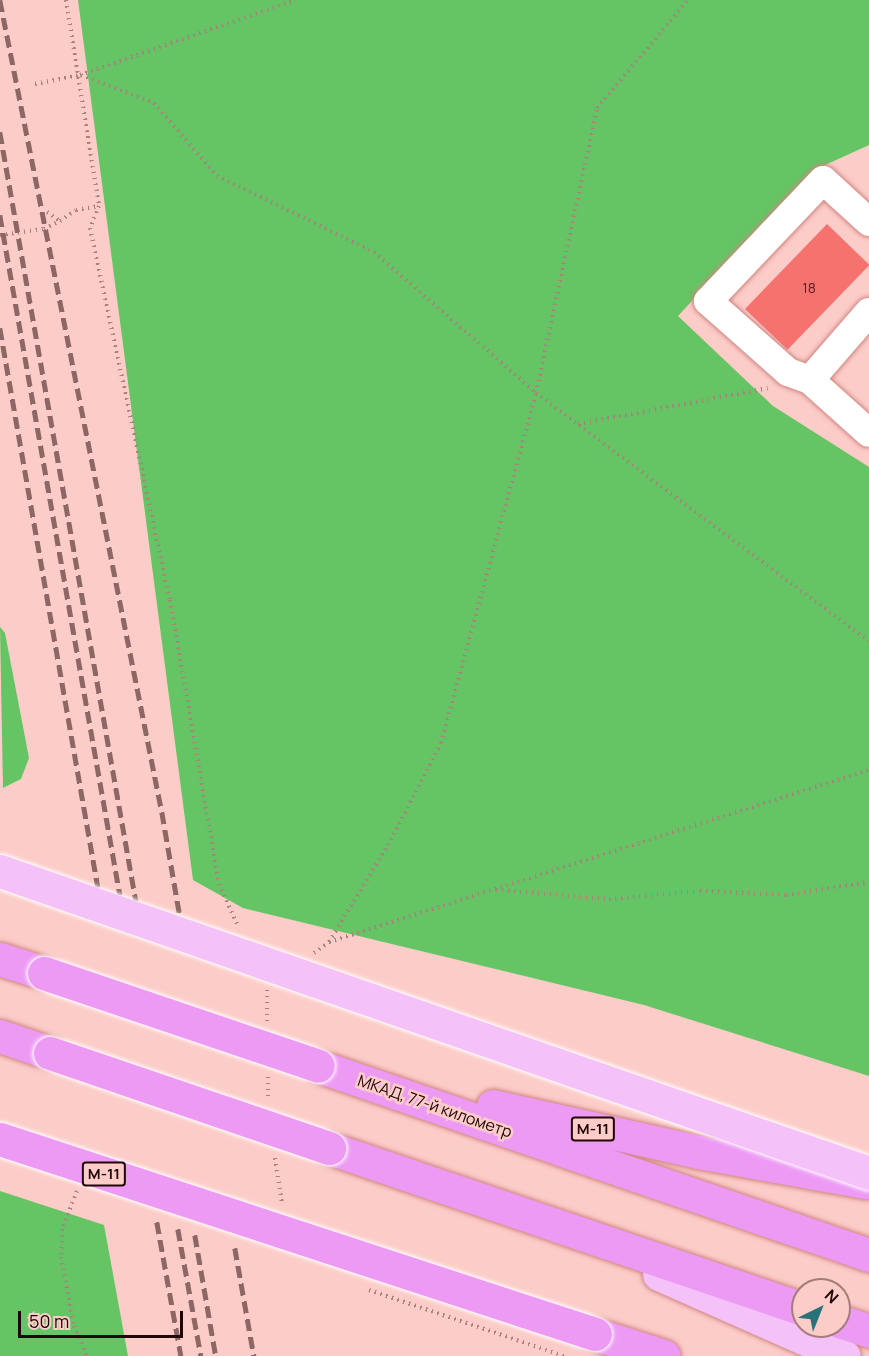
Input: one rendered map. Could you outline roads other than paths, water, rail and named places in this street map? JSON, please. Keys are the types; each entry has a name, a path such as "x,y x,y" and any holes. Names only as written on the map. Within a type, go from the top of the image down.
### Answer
{"highway":[{"name":"МКАД, 77-й километр","path":"0,959 869,1255"},
{"path":"0,1036 791,1305"},
{"name":"М-11","path":"318,1066 698,1152 869,1182"},
{"name":"М-11","path":"0,1140 664,1356"},
{"path":"851,1325 869,1331"}],"main road":[{"path":"0,871 869,1173"},
{"path":"517,1211 844,1356"},
{"path":"595,1334 647,1356"}],"street":[{"path":"869,222 823,180 708,301 788,372 810,380 869,433"},
{"path":"810,380 869,312"}],"railway":[{"path":"0,0 162,812 180,916"},
{"path":"0,132 136,901"},
{"path":"0,215 120,895"},
{"path":"0,328 98,887"},
{"path":"157,1222 181,1356"},
{"path":"178,1229 201,1356"},
{"path":"195,1235 216,1356"},
{"path":"235,1248 254,1356"}]}
